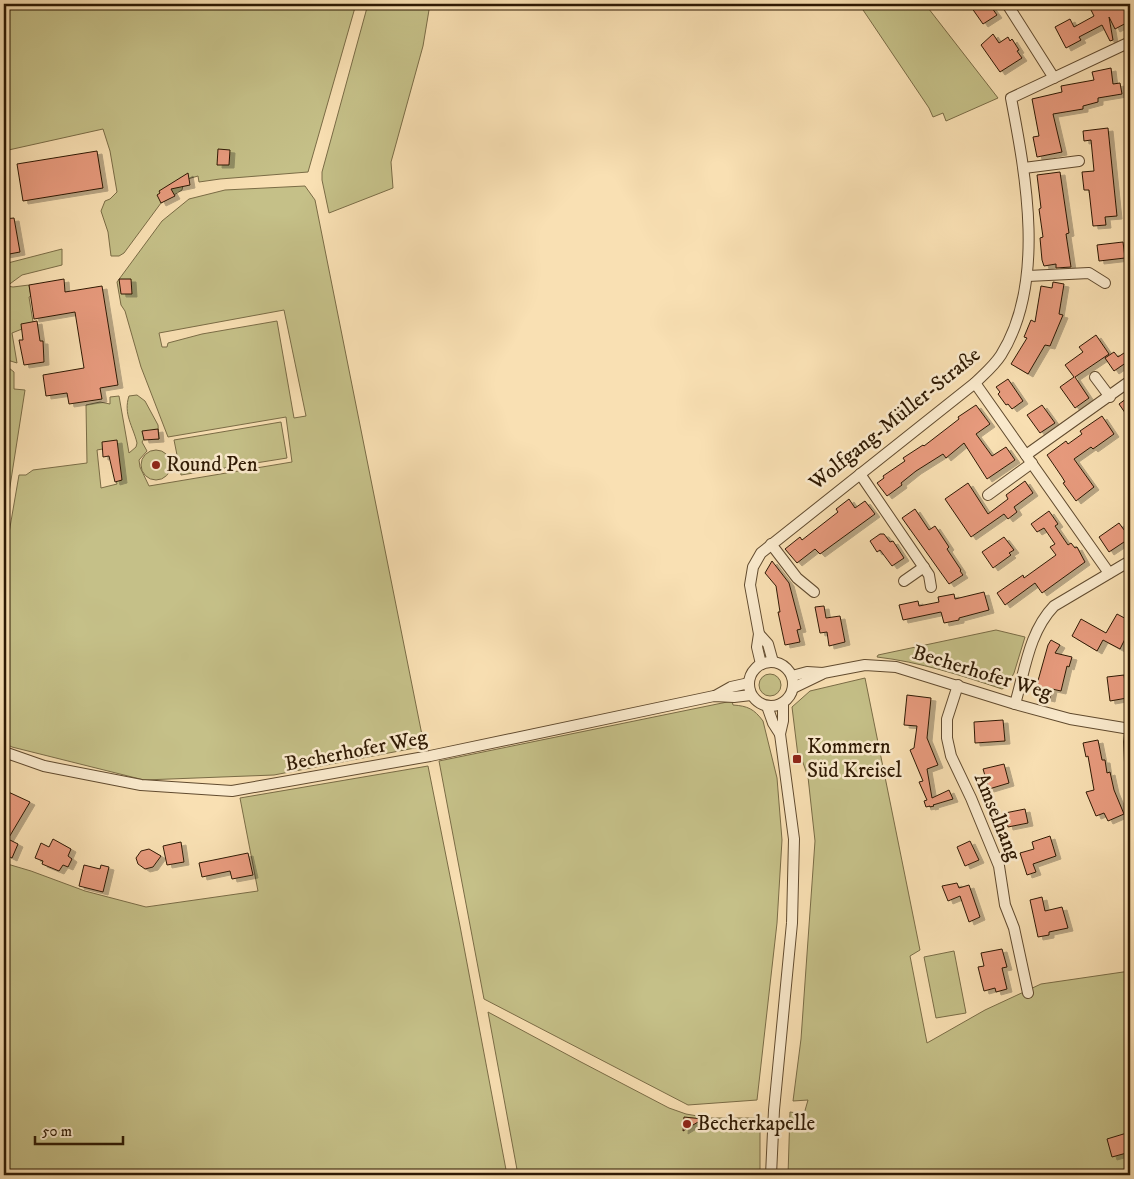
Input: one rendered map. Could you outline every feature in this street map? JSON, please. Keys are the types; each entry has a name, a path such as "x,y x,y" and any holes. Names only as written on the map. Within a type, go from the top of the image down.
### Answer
{"street":[{"path":"1007,4 1054,78 1130,42"},
{"name":"Wolfgang-Müller-Straße","path":"761,664 757,647 759,634 750,585 753,567 761,553 975,383 1001,355 1015,327 1020,315 1028,276 1024,168 1011,98 1054,78"},
{"path":"1024,168 1078,162"},
{"path":"1028,276 1089,273 1105,283"},
{"path":"1095,377 1110,396"},
{"path":"988,495 1029,459 1130,382"},
{"path":"975,383 1109,573"},
{"path":"860,474 924,567 929,575 931,586"},
{"path":"771,544 798,578 814,592"},
{"path":"1015,704 1034,636 1046,614 1054,606 1130,561"},
{"path":"904,580 924,567"},
{"name":"Wolfgang-Müller-Straße","path":"759,634 768,644 773,662"},
{"path":"773,662 784,666 792,676 793,688 791,694 783,703 772,707 755,700 748,683 752,672 761,664 773,662"},
{"name":"Becherhofer Weg","path":"792,676 807,672 823,673 876,664 896,667 1070,719 1130,730"},
{"name":"Becherhofer Weg","path":"793,688 823,673"},
{"name":"Becherhofer Weg","path":"714,696 731,687 748,683"},
{"name":"Amselhang","path":"958,685 947,720 946,738 951,756 971,798 999,866 1005,905 1014,928 1028,993"},
{"name":"Becherhofer Weg","path":"4,752 44,766 141,785 232,791 430,756 714,696 734,697 751,694"},
{"path":"771,1175 774,1110 792,923 794,838 780,734 783,721 783,703"},
{"path":"767,706 773,723 780,734"},
{"path":"1130,730 1130,762"}],"shaded area":[{"path":"4,4 356,4 308,172 199,182 198,176 184,180 182,190 161,203 124,253 119,256 111,256 108,232 101,211 105,201 117,192 110,151 103,129 4,151"},
{"path":"368,4 430,4 423,46 391,162 393,188 329,213 322,172"},
{"path":"859,4 925,4 998,98 946,121 943,113 933,117 929,108"},
{"path":"305,186 315,200 423,740 420,747 274,775 144,780 12,747 4,743 4,562 19,475 26,475 33,470 87,463 86,405 100,402 110,404 110,397 119,396 129,453 136,447 137,443 128,414 127,402 129,396 137,395 145,401 158,425 159,439 144,439 142,442 147,451 139,460 140,467 149,486 292,462 286,417 168,437 141,367 125,311 121,305 117,282 162,221 189,199 225,190","holes":["284,310 306,416 294,418 277,321 202,334 168,343 167,347 162,347 159,333","108,448 117,484 101,488 97,450"]},
{"path":"62,249 62,265 22,275 7,286 29,285 34,328 22,329 12,333 17,363 4,359 4,264"},
{"path":"9,368 14,372 14,389 25,390 4,525 4,372"},
{"path":"281,422 287,458 181,475 174,440"},
{"name":"Round Pen","path":"156,450 162,451 170,459 170,471 162,479 156,480 150,479 142,471 141,465 142,459 150,451"},
{"path":"996,630 1025,637 1014,673 1007,686 1002,689 924,666 877,657 878,655"},
{"path":"770,674 780,681 781,685 774,695 770,696 760,689 759,685 766,675"},
{"path":"865,678 920,950 910,956 927,1043 985,1010 1041,984 1130,971 1130,1175 788,1175 790,1112 804,1114 808,1100 793,1101 801,1039 815,841 808,777 801,757 798,756 792,707 810,691"},
{"path":"732,701 733,705 747,707 754,711 763,721 777,778 782,840 777,923 757,1100 688,1105 484,999 439,761"},
{"path":"428,766 507,1175 4,1175 4,863 85,891 146,907 258,891 240,798"},
{"path":"954,951 966,1013 936,1018 924,957"},
{"path":"488,1012 669,1108 686,1114 709,1118 760,1118 760,1175 518,1175"}],"building":[{"path":"969,4 989,4 997,15 983,24"},
{"path":"1098,4 1130,4 1130,21 1115,29 1109,17 1113,40 1110,41 1102,25 1079,37 1081,40 1066,48 1055,27 1070,19 1074,27 1094,16 1090,8"},
{"path":"993,34 999,43 1008,37 1010,41 1012,39 1022,58 1000,72 981,45"},
{"path":"1111,68 1113,84 1120,83 1122,94 1098,98 1098,102 1083,106 1083,109 1053,114 1062,152 1037,157 1033,137 1039,136 1032,99 1062,92 1061,86 1094,80 1092,72"},
{"path":"1108,128 1117,216 1105,217 1106,225 1093,226 1089,190 1084,190 1082,172 1094,171 1091,140 1084,141 1083,131"},
{"path":"218,149 230,150 229,165 217,165"},
{"path":"97,151 103,188 23,201 17,164"},
{"path":"1060,172 1069,233 1066,234 1071,267 1056,268 1056,264 1044,266 1042,260 1040,238 1043,237 1037,175"},
{"path":"188,173 190,185 171,189 175,196 161,203 157,195 160,193 159,191"},
{"path":"14,218 20,252 4,255 4,219"},
{"path":"1123,242 1125,258 1099,261 1097,245"},
{"path":"64,279 65,292 102,286 118,385 100,388 102,399 69,404 67,393 46,396 43,375 84,368 75,312 34,319 29,285"},
{"path":"119,279 131,279 132,294 121,294"},
{"path":"1053,282 1064,284 1059,314 1063,315 1050,346 1045,345 1028,374 1011,364 1027,338 1024,337 1031,320 1035,322 1041,286 1052,288"},
{"path":"37,321 40,341 43,341 44,362 24,365 19,340 23,340 21,324"},
{"path":"1096,335 1109,354 1075,377 1089,398 1075,408 1060,387 1074,377 1065,365 1083,352 1079,347"},
{"path":"1130,349 1130,360 1114,371 1105,358 1114,352 1118,357"},
{"path":"1008,379 1023,401 1012,409 1008,404 1006,405 998,394 1000,392 996,387"},
{"path":"1130,396 1130,420 1119,404"},
{"path":"976,405 990,424 976,434 992,456 1006,447 1015,460 987,479 964,443 946,458 943,454 916,471 887,496 877,483 884,478 883,476 905,461 903,458 924,446 959,419 958,417"},
{"path":"1042,405 1055,423 1040,433 1027,415"},
{"path":"1102,416 1114,434 1093,449 1091,447 1074,459 1094,487 1076,501 1047,455 1066,441 1068,444 1082,434 1080,431"},
{"path":"158,429 159,439 144,440 142,431"},
{"path":"117,440 122,480 115,482 109,456 103,457 102,442"},
{"path":"1025,481 1033,493 1014,507 1017,512 1008,519 1004,514 971,537 945,499 968,483 988,514 1008,499 1006,495"},
{"path":"849,499 855,508 865,501 875,514 820,554 815,549 797,563 785,549 800,537 802,540 838,512 836,509"},
{"path":"915,509 929,530 935,526 961,570 963,575 949,584 902,518"},
{"path":"1049,511 1058,524 1055,526 1068,545 1071,543 1075,548 1077,547 1085,562 1042,593 1035,583 1005,605 997,593 1023,575 1024,578 1056,555 1050,547 1055,544 1044,528 1037,532 1031,524"},
{"path":"1119,523 1130,538 1109,552 1099,537"},
{"path":"880,534 884,534 890,542 893,541 904,558 892,566 880,550 877,552 870,541"},
{"path":"1004,537 1014,550 1009,553 1011,555 993,568 982,552"},
{"path":"772,561 789,583 801,629 797,630 800,642 785,645 778,612 780,612 776,586 765,573"},
{"path":"984,592 989,610 944,623 941,612 903,620 899,605 918,601 919,606 939,602 938,597 954,594 955,599"},
{"path":"824,606 826,618 840,616 845,642 829,646 827,632 820,633 815,607"},
{"path":"1117,614 1130,621 1130,629 1120,649 1103,640 1097,651 1072,636 1081,619 1106,633"},
{"path":"1051,640 1060,645 1055,653 1072,657 1069,667 1067,666 1061,691 1052,689 1050,699 1034,695"},
{"path":"1124,675 1127,698 1110,701 1107,677"},
{"path":"907,695 931,698 927,738 938,765 927,769 932,798 949,790 953,799 930,807 926,807 924,801 927,800 919,782 923,781 910,750 914,748 917,726 904,725"},
{"path":"1003,720 1005,741 975,743 974,722"},
{"path":"1098,740 1102,760 1105,760 1107,773 1110,772 1114,790 1124,814 1108,821 1104,813 1096,816 1086,792 1094,790 1088,756 1086,757 1083,743"},
{"path":"1004,764 1009,783 989,789 983,769"},
{"path":"4,790 30,802 8,839 18,844 12,858 4,854"},
{"path":"1025,809 1028,823 1008,827 1005,813"},
{"path":"1050,836 1056,856 1033,864 1036,872 1027,875 1020,853 1034,849 1032,842"},
{"path":"53,839 71,849 68,856 72,859 68,867 63,865 59,871 42,864 43,861 35,858 41,843 49,847"},
{"path":"970,841 979,860 965,866 957,847"},
{"path":"181,842 184,862 167,865 163,846"},
{"path":"149,849 161,856 153,867 145,869 138,864 136,858 141,851"},
{"path":"248,853 253,875 232,879 230,871 202,877 199,863"},
{"path":"84,865 100,869 101,865 109,867 103,892 79,886"},
{"path":"957,883 959,888 969,885 980,917 969,922 960,896 948,901 942,886"},
{"path":"1042,897 1045,911 1062,907 1068,928 1049,932 1049,935 1038,937 1030,900"},
{"path":"1002,949 1007,967 1002,968 1007,989 996,992 995,988 984,991 978,967 984,966 981,953"},
{"path":"684,1117 703,1119 683,1131"},
{"path":"1130,1132 1130,1152 1112,1157 1107,1139"}],"place":[{"name":"Round Pen","path":"156,465"},
{"name":"Kommern Süd Kreisel","path":"797,759"},
{"name":"Becherkapelle","path":"687,1124"}]}
